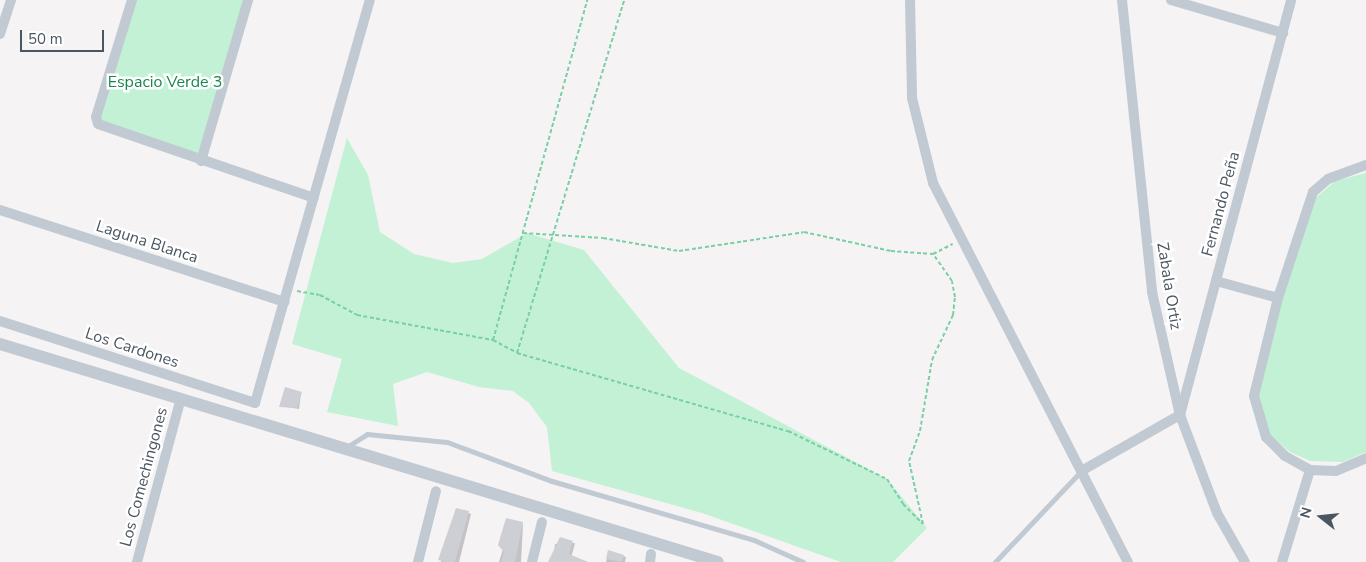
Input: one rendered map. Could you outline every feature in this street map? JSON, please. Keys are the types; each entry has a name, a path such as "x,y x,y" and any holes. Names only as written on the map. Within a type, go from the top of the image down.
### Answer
{"street":[{"path":"0,34 11,0"},
{"path":"132,0 96,117 98,124 201,161 314,198"},
{"path":"201,161 248,0"},
{"path":"285,297 370,0"},
{"path":"910,0 908,67 916,128 929,174 960,241 1083,470 1128,562"},
{"name":"Zabala Ortiz","path":"1122,0 1152,292 1180,415 1217,513 1245,562"},
{"path":"1171,0 1283,33"},
{"name":"Fernando Peña","path":"1180,415 1291,0"},
{"path":"1366,165 1328,179 1313,192 1278,298 1256,378 1256,416 1266,437 1285,456 1310,470 1336,471 1366,458"},
{"name":"Laguna Blanca","path":"0,210 285,297"},
{"path":"1216,281 1278,298"},
{"name":"Los Cardones","path":"0,321 255,403 285,297"},
{"path":"0,344 180,401 718,562"},
{"name":"Los Comechingones","path":"137,562 180,401"},
{"path":"1083,470 1180,415"},
{"path":"1282,562 1310,470"},
{"path":"418,562 436,490"},
{"path":"532,562 542,522"}],"lane":[{"path":"343,450 367,434 447,442 552,481 754,540 804,562"},
{"path":"995,562 1083,470"}],"path":[{"path":"493,340 587,0"},
{"path":"517,353 624,0"},
{"path":"522,233 554,235 679,251 804,232 891,251 933,254 960,241"},
{"path":"285,297 320,295 357,315 493,340 517,353 788,431 887,479 903,504 923,524 909,461 920,431 932,360 953,315 954,297 952,281 933,254"}],"green space":[{"name":"Espacio Verde 3","path":"132,0 248,0 201,161 98,124"},
{"path":"347,138 368,175 380,232 414,254 453,263 482,259 527,233 584,250 679,368 887,479 927,528 893,562 841,562 702,513 552,471 547,427 529,403 513,391 479,387 427,372 393,384 398,426 327,412 342,359 292,344"},
{"path":"1366,173 1366,452 1343,462 1310,461 1290,452 1270,435 1256,393 1309,204 1335,181"}],"building":[{"path":"285,387 302,392 297,408 279,407"},
{"path":"456,508 469,511 455,562 438,560"},
{"path":"506,518 523,522 515,562 501,562 504,552 498,545"},
{"path":"560,537 573,541 569,554 588,562 548,562"},
{"path":"608,550 624,555 622,562 606,559"}]}
